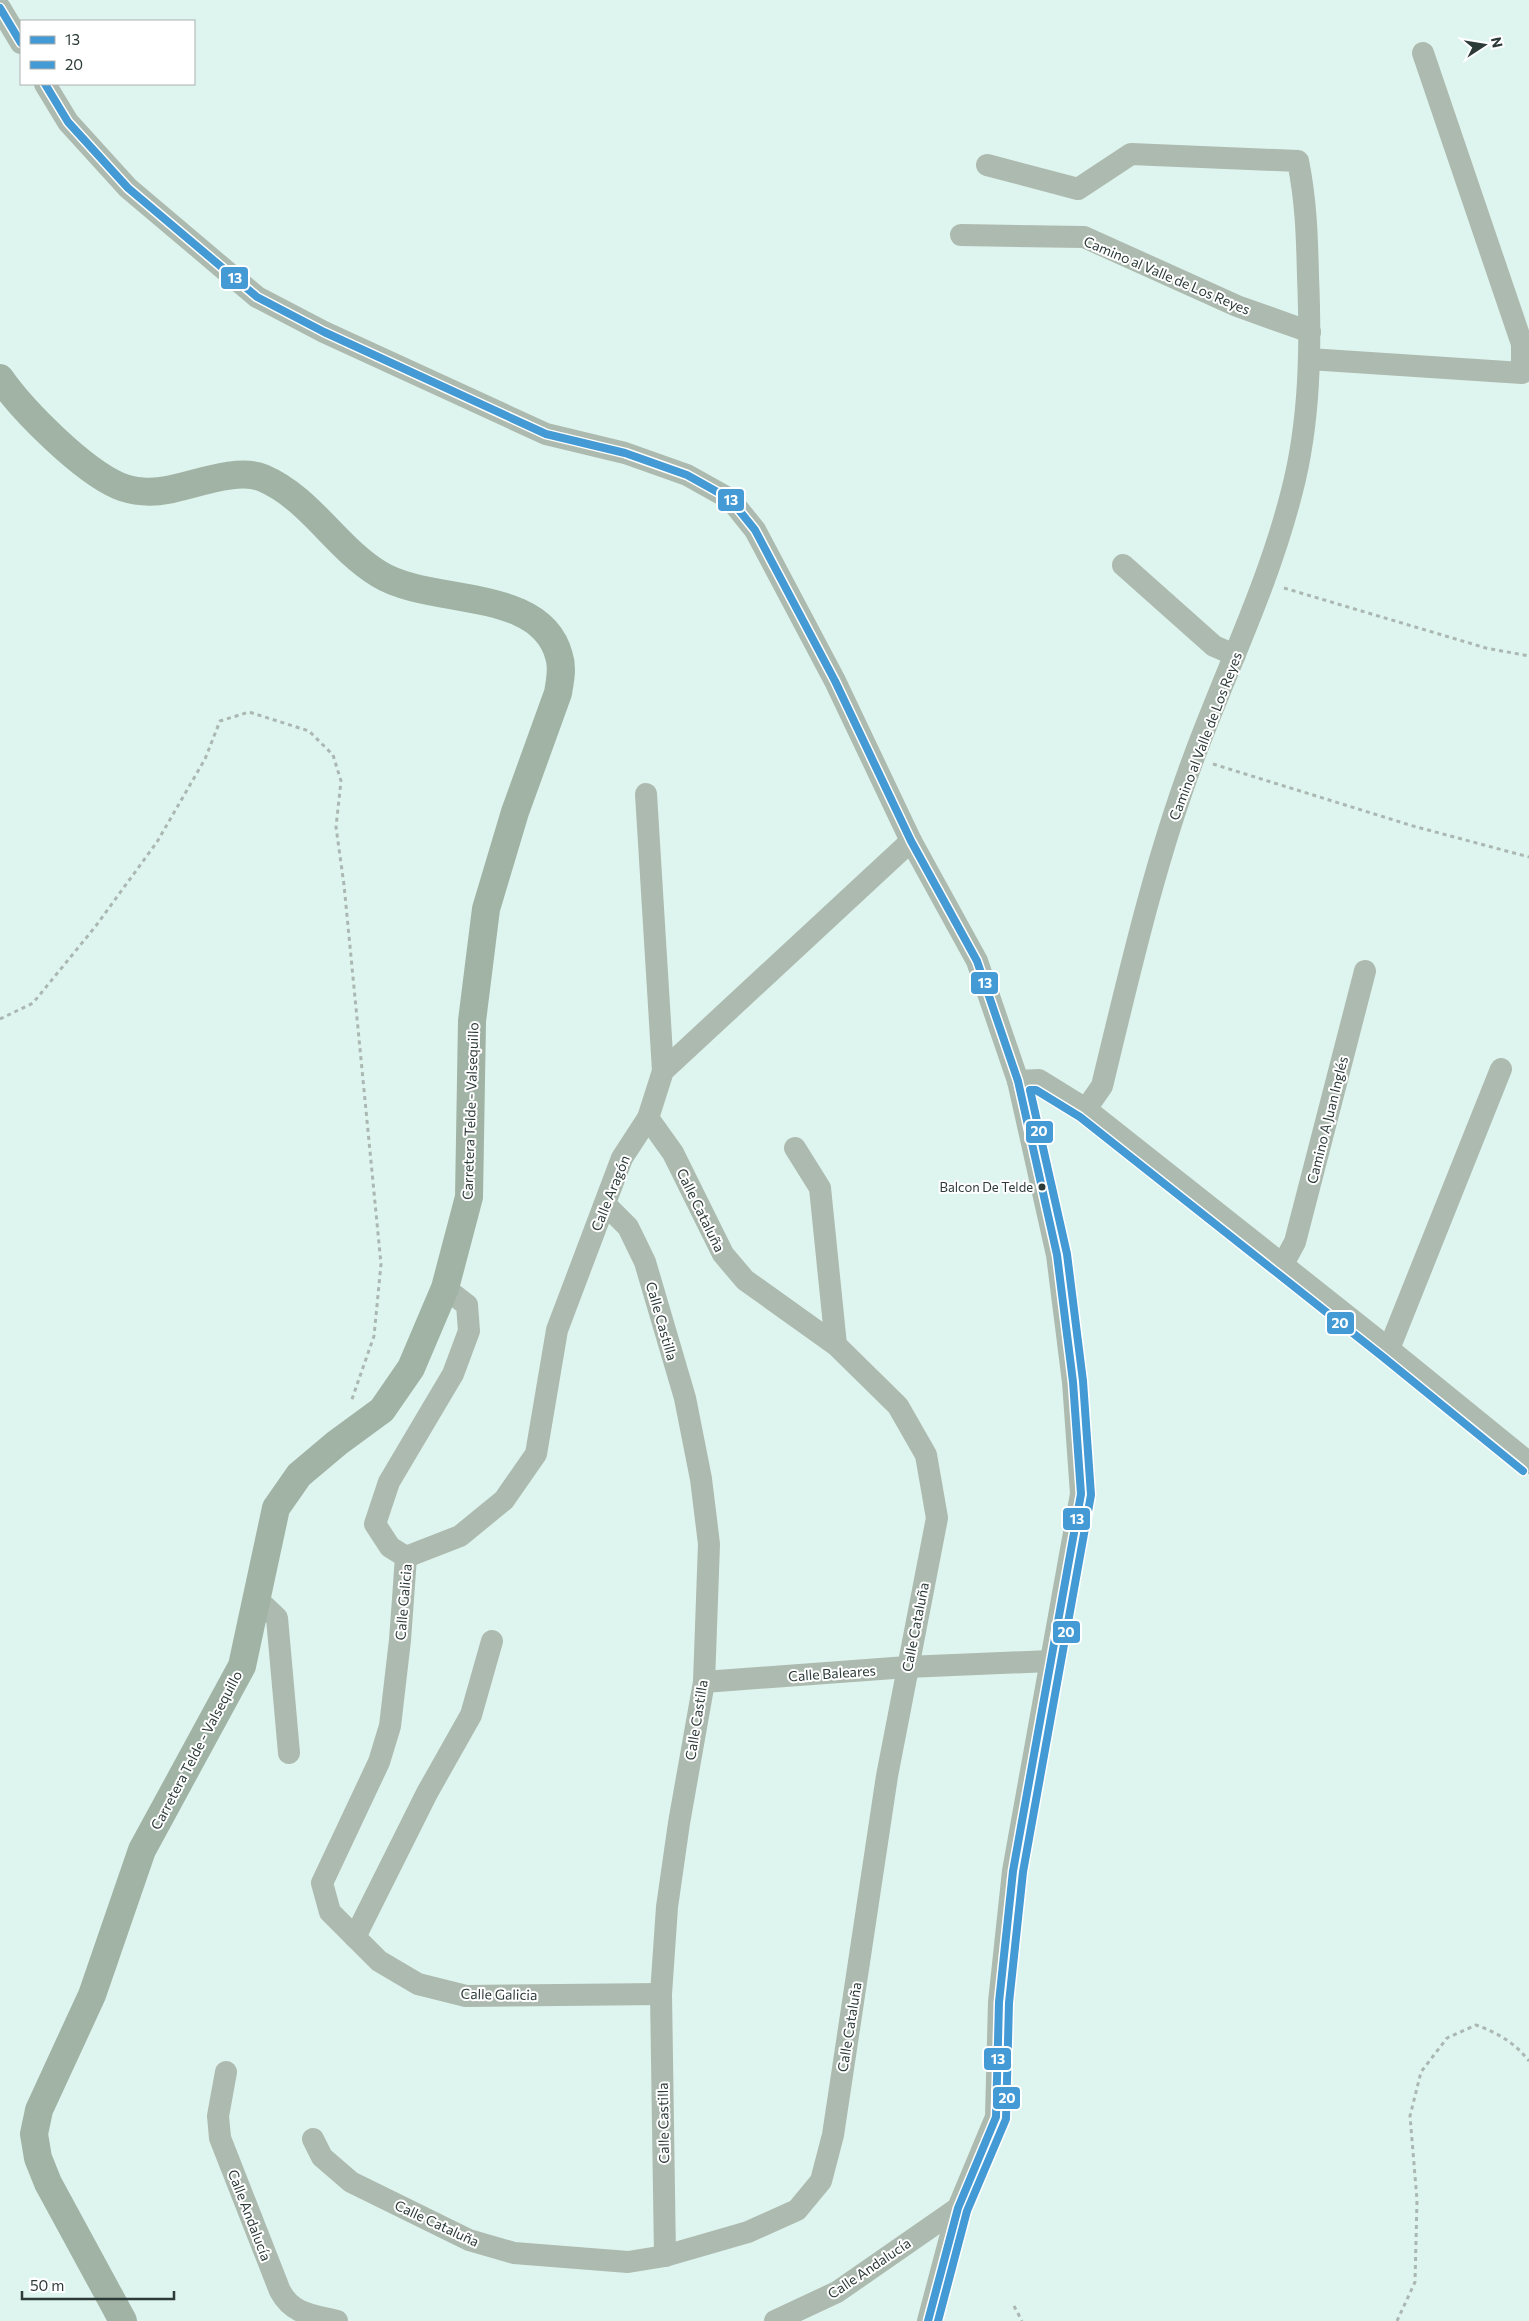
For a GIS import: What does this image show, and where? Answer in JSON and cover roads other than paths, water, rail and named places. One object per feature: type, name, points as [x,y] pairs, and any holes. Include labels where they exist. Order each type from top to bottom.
[{"type":"main road","name":"Carretera Telde - Valsequillo","points":[[2,382],[41,426],[98,476],[121,487],[141,491],[165,491],[240,474],[262,477],[292,496],[358,560],[380,575],[402,585],[518,610],[538,622],[551,637],[560,656],[561,674],[558,693],[515,812],[486,909],[472,1021],[469,1197],[445,1288],[412,1368],[382,1410],[337,1443],[300,1475],[276,1508],[242,1666],[142,1850],[92,1995],[39,2110],[34,2134],[38,2158],[48,2183],[123,2321]]},
{"type":"street","points":[[0,8],[20,41]]},
{"type":"street","points":[[1309,359],[1526,373],[1522,344],[1422,53]]},
{"type":"street","points":[[46,85],[68,122],[128,188],[257,297],[324,332],[546,434],[625,453],[687,475],[730,499],[755,530],[830,672],[911,841],[977,962],[1018,1081],[1057,1255],[1074,1382],[1081,1494],[1013,1871],[999,2002],[996,2117],[958,2208],[928,2321]]},
{"type":"street","name":"Camino al Valle de Los Reyes","points":[[987,165],[1078,189],[1130,154],[1298,161],[1306,203],[1310,332],[1309,359],[1303,430],[1293,490],[1264,582],[1194,758],[1155,873],[1102,1086],[1086,1109]]},
{"type":"street","name":"Camino al Valle de Los Reyes","points":[[961,235],[1084,237],[1236,306],[1310,332]]},
{"type":"street","points":[[1122,565],[1214,646],[1235,655]]},
{"type":"street","points":[[646,794],[663,1071]]},
{"type":"street","name":"Calle Aragón","points":[[406,1557],[460,1536],[504,1500],[536,1454],[557,1330],[622,1158],[648,1118],[663,1071],[911,841]]},
{"type":"street","name":"Camino A Juan Inglés","points":[[1282,1266],[1295,1242],[1365,971]]},
{"type":"street","points":[[1389,1349],[1501,1070]]},
{"type":"street","points":[[1018,1081],[1038,1080],[1086,1109],[1389,1349],[1529,1463]]},
{"type":"street","name":"Calle Cataluña","points":[[313,2139],[322,2157],[351,2182],[469,2240],[514,2253],[628,2262],[664,2256],[748,2232],[797,2210],[821,2181],[833,2135],[887,1776],[907,1667],[938,1518],[926,1455],[898,1406],[836,1345],[744,1280],[723,1254],[674,1153],[648,1118]]},
{"type":"street","points":[[795,1148],[820,1188],[836,1345]]},
{"type":"street","name":"Calle Castilla","points":[[605,1204],[628,1227],[645,1262],[685,1398],[701,1479],[708,1544],[704,1682],[668,1898],[661,1994],[664,2256]]},
{"type":"street","name":"Calle Galicia","points":[[445,1288],[467,1305],[469,1331],[452,1374],[389,1482],[375,1524],[390,1547],[406,1557],[400,1640],[390,1726],[379,1762],[322,1883],[330,1912],[379,1961],[418,1984],[466,1996],[661,1994]]},
{"type":"street","points":[[257,1599],[277,1618],[289,1752]]},
{"type":"street","points":[[355,1936],[427,1792],[471,1714],[492,1641]]},
{"type":"street","name":"Calle Baleares","points":[[704,1682],[907,1667],[1050,1661]]},
{"type":"street","name":"Calle Andalucía","points":[[226,2072],[218,2116],[220,2138],[280,2292],[287,2304],[298,2311],[337,2321]]},
{"type":"street","name":"Calle Andalucía","points":[[775,2321],[837,2292],[958,2208]]},
{"type":"place","name":"Balcon De Telde","points":[[1042,1187]]}]
